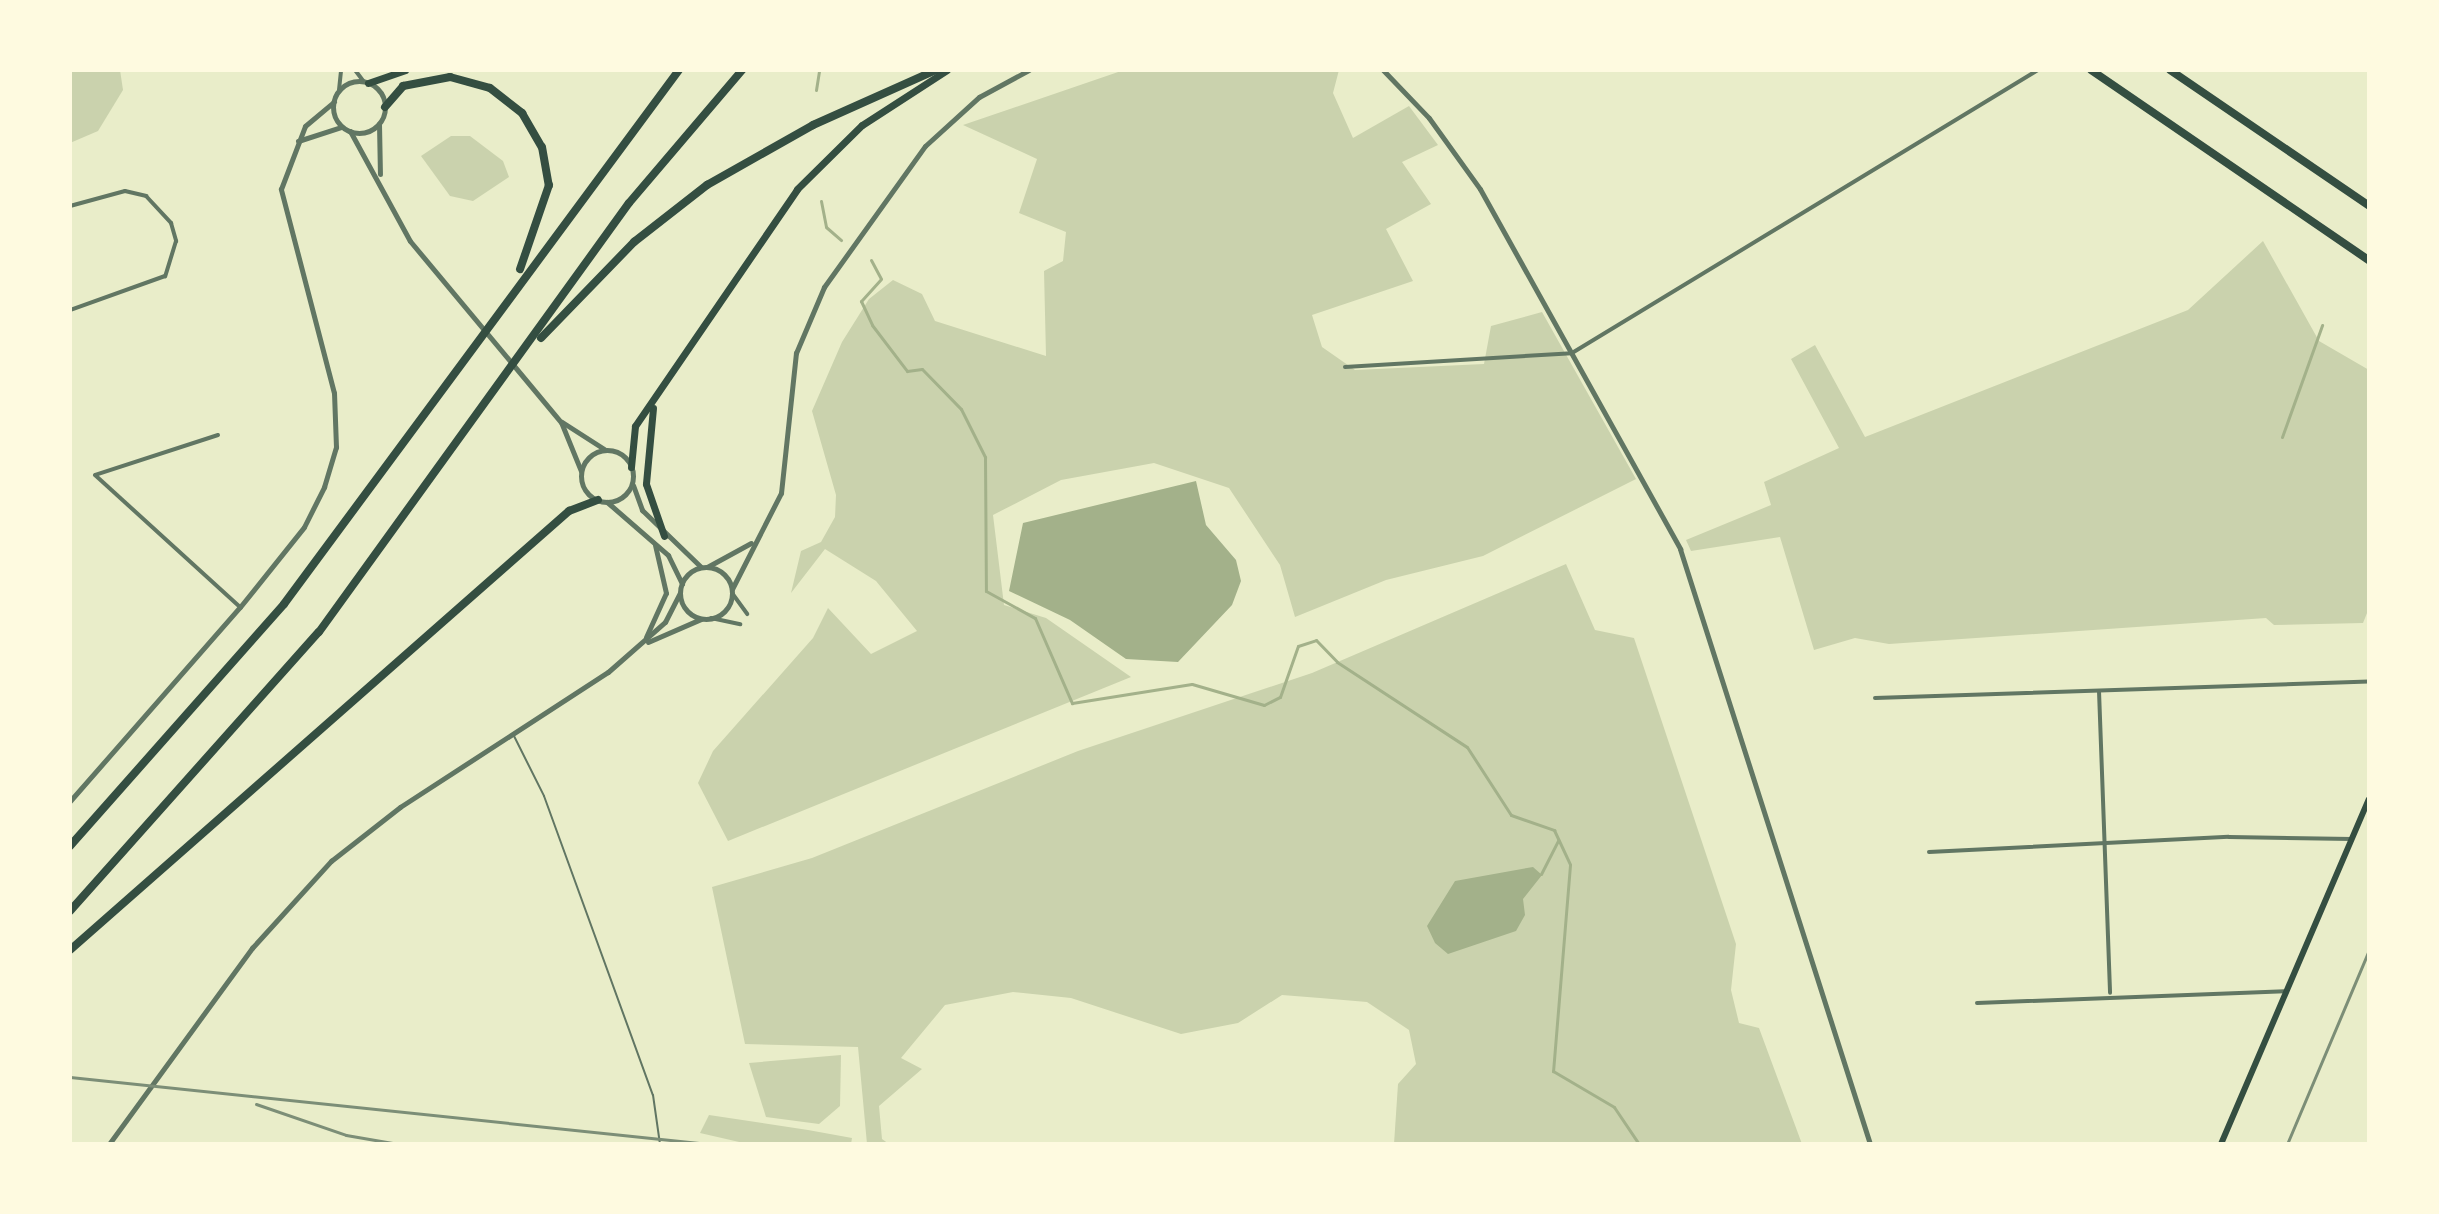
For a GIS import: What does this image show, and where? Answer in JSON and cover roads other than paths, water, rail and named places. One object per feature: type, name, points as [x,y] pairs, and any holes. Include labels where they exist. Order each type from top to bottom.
[{"type":"highway","points":[[366,82],[405,70]]},
{"type":"highway","points":[[70,846],[284,604],[511,288],[679,70]]},
{"type":"highway","points":[[70,911],[319,632],[519,362],[643,185],[742,70]]},
{"type":"highway","points":[[519,362],[612,263],[694,194],[813,125],[936,70]]},
{"type":"highway","points":[[631,467],[632,432],[812,171],[862,125],[947,70]]},
{"type":"highway","points":[[2170,70],[2369,206]]},
{"type":"highway","points":[[2092,71],[2369,260]]},
{"type":"highway","points":[[385,107],[403,86],[450,77],[490,88],[530,123],[545,159],[548,199],[511,288]]},
{"type":"highway","points":[[655,402],[644,444],[646,484],[664,536]]},
{"type":"highway","points":[[70,950],[572,509],[602,501]]},
{"type":"main road","points":[[2221,1144],[2369,799]]},
{"type":"street","points":[[70,801],[240,607],[312,514],[336,447],[332,380],[281,200],[284,169],[298,141],[334,102],[341,70]]},
{"type":"street","points":[[355,70],[385,107],[379,124],[380,175]]},
{"type":"street","points":[[711,618],[726,610],[753,541],[781,493],[796,353],[831,274],[925,146],[979,97],[1029,70]]},
{"type":"street","points":[[1383,70],[1467,168],[1687,565],[1870,1144]]},
{"type":"street","points":[[1345,367],[1572,353],[2038,70]]},
{"type":"street","points":[[339,90],[366,82]]},
{"type":"street","points":[[334,102],[342,127]]},
{"type":"street","points":[[350,131],[379,124]]},
{"type":"street","points":[[298,141],[342,127],[350,131],[380,175],[410,241],[561,422],[581,471],[584,488],[653,541],[682,584]]},
{"type":"street","points":[[70,206],[125,191],[146,196],[171,223],[176,241],[165,276],[70,310]]},
{"type":"street","points":[[561,422],[631,467],[639,506],[664,536],[704,567],[723,573],[747,614]]},
{"type":"street","points":[[218,435],[95,475],[240,607]]},
{"type":"street","points":[[581,471],[590,456],[607,450]]},
{"type":"street","points":[[602,501],[623,496],[632,480]]},
{"type":"street","points":[[642,645],[666,593],[653,541]]},
{"type":"street","points":[[642,645],[670,616],[682,584],[704,567],[753,541]]},
{"type":"street","points":[[680,593],[686,609],[702,618]]},
{"type":"street","points":[[109,1144],[310,882],[375,825],[513,735],[642,645],[702,618],[740,624]]},
{"type":"street","points":[[1875,698],[2369,682]]},
{"type":"street","points":[[2099,691],[2110,993]]},
{"type":"street","points":[[1929,852],[2104,841],[2352,839]]},
{"type":"street","points":[[1977,1003],[2110,993],[2285,991]]},
{"type":"lane","points":[[513,735],[544,796],[653,1095],[660,1144]]},
{"type":"waterway","points":[[816,90],[819,70]]},
{"type":"waterway","points":[[821,201],[826,227],[841,240]]},
{"type":"waterway","points":[[871,260],[881,279],[861,301],[872,325],[907,371],[922,369],[961,409],[985,457],[986,591],[1035,618],[1072,703],[1192,684],[1264,705],[1280,697],[1298,646],[1316,640],[1337,662],[1467,747],[1511,815],[1554,830],[1570,865],[1553,1071],[1614,1107],[1639,1144]]},
{"type":"waterway","points":[[2282,437],[2322,325]]},
{"type":"waterway","points":[[1541,874],[1558,840]]},
{"type":"railway","points":[[2287,1144],[2369,950]]},
{"type":"railway","points":[[70,1077],[708,1144]]},
{"type":"railway","points":[[256,1104],[346,1135],[398,1144]]}]
